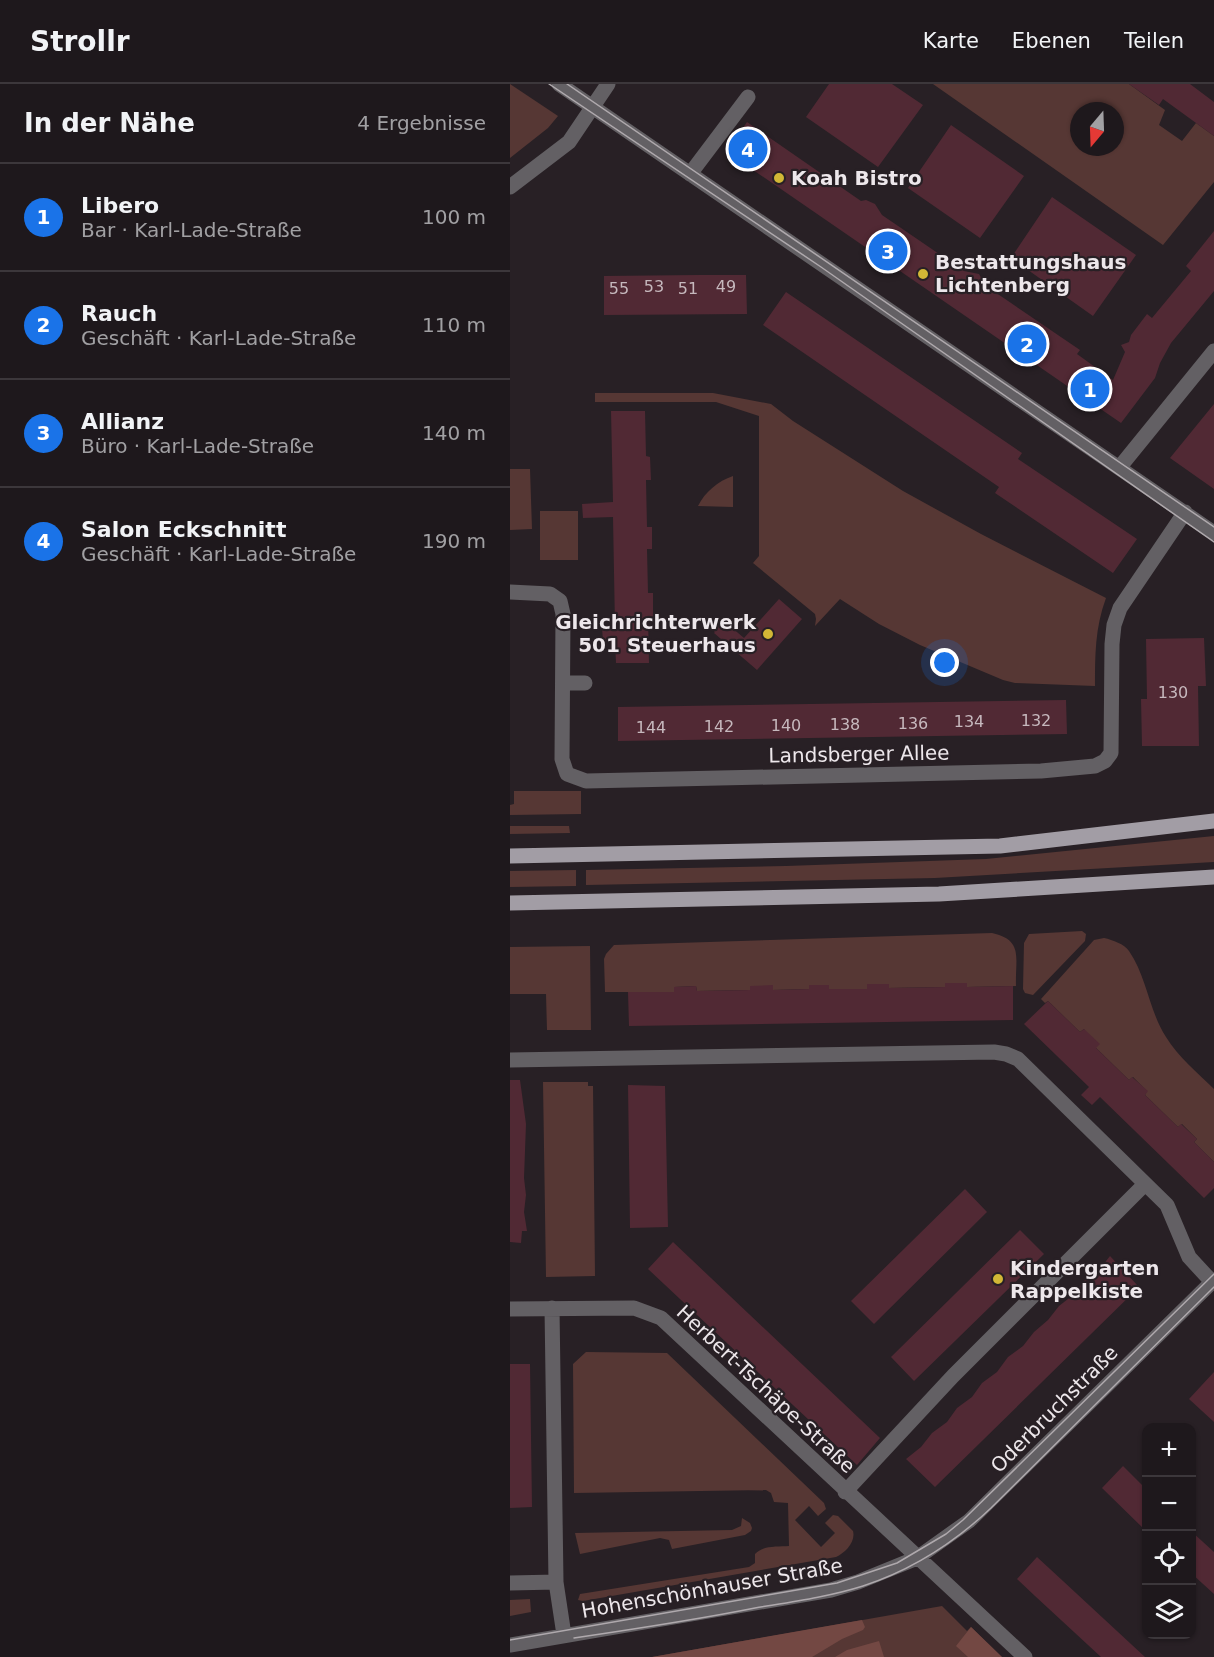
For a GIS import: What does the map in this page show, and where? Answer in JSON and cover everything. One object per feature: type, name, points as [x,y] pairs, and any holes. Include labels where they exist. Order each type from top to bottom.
[{"type":"main road","points":[[510,855],[1000,846],[1214,821]]},
{"type":"main road","points":[[510,903],[939,894],[1214,878]]},
{"type":"street","points":[[559,84],[1214,533]]},
{"type":"street","points":[[510,186],[569,142],[608,84]]},
{"type":"street","points":[[690,174],[748,97]]},
{"type":"street","points":[[1119,468],[1214,351]]},
{"type":"street","name":"Landsberger Allee","points":[[510,592],[550,594],[560,602],[563,614],[562,759],[567,774],[586,781],[1041,771],[1095,766],[1105,761],[1111,753],[1112,644],[1116,616],[1185,512]]},
{"type":"street","points":[[562,683],[585,683]]},
{"type":"street","points":[[510,1060],[994,1052],[1006,1054],[1018,1059],[1167,1205],[1188,1257],[1213,1281]]},
{"type":"street","name":"Herbert-Tschäpe-Straße","points":[[845,1492],[953,1376],[1145,1184]]},
{"type":"street","name":"Oderbruchstraße","points":[[917,1558],[969,1521],[1213,1281]]},
{"type":"street","points":[[552,1308],[556,1582],[564,1635]]},
{"type":"street","name":"Herbert-Tschäpe-Straße","points":[[510,1309],[634,1308],[661,1318],[845,1492],[1025,1657]]},
{"type":"street","name":"Hohenschönhauser Straße","points":[[510,1645],[831,1590],[858,1582],[917,1558]]},
{"type":"street","name":"Hohenschönhauser Straße","points":[[510,1583],[556,1582]]},
{"type":"shaded area","points":[[510,84],[558,116],[548,128],[510,158]]},
{"type":"shaded area","points":[[933,84],[1129,84],[1165,110],[1159,125],[1182,141],[1196,123],[1214,136],[1214,182],[1163,245]]},
{"type":"shaded area","points":[[595,393],[713,393],[771,404],[793,421],[903,491],[1106,598],[1098,631],[1095,686],[1015,683],[1003,680],[920,645],[879,624],[840,599],[815,626],[815,614],[753,563],[759,556],[759,416],[716,402],[595,402]]},
{"type":"shaded area","points":[[510,469],[530,469],[532,529],[510,530]]},
{"type":"shaded area","points":[[733,476],[733,507],[698,506],[712,488]]},
{"type":"shaded area","points":[[540,511],[578,511],[578,560],[540,560]]},
{"type":"shaded area","points":[[514,791],[581,791],[581,814],[510,815],[510,805],[514,804]]},
{"type":"shaded area","points":[[510,826],[569,826],[570,833],[510,834]]},
{"type":"shaded area","points":[[1214,836],[1214,862],[935,878],[586,885],[586,870],[986,859]]},
{"type":"shaded area","points":[[576,870],[576,886],[510,887],[510,871]]},
{"type":"shaded area","points":[[1082,931],[1086,934],[1085,941],[1033,995],[1025,993],[1023,989],[1024,943],[1029,934]]},
{"type":"shaded area","points":[[992,933],[1009,940],[1013,945],[1016,952],[1016,986],[967,987],[967,983],[946,983],[945,987],[889,988],[888,984],[867,984],[867,989],[829,989],[829,985],[809,985],[809,989],[773,990],[773,986],[750,990],[697,991],[696,986],[675,987],[674,992],[605,992],[604,959],[614,945]]},
{"type":"shaded area","points":[[1104,938],[1124,946],[1129,951],[1140,972],[1160,1027],[1166,1037],[1182,1058],[1214,1089],[1214,1162],[1194,1142],[1197,1139],[1182,1124],[1178,1127],[1145,1095],[1147,1091],[1133,1077],[1129,1080],[1096,1048],[1084,1029],[1080,1032],[1048,1001],[1045,1003],[1041,999],[1094,940]]},
{"type":"shaded area","points":[[590,946],[591,1030],[547,1030],[546,994],[510,994],[510,947]]},
{"type":"shaded area","points":[[543,1082],[588,1082],[588,1086],[593,1086],[595,1276],[546,1277]]},
{"type":"shaded area","points":[[586,1352],[667,1353],[824,1503],[826,1509],[818,1516],[809,1506],[795,1520],[821,1547],[835,1533],[825,1523],[833,1515],[838,1516],[853,1531],[853,1539],[849,1547],[836,1557],[583,1601],[578,1600],[580,1594],[749,1567],[755,1563],[755,1554],[758,1551],[771,1547],[789,1546],[788,1503],[774,1502],[771,1493],[766,1490],[574,1493],[573,1364]]},
{"type":"shaded area","points":[[742,1518],[750,1523],[752,1528],[745,1535],[672,1549],[669,1540],[660,1538],[580,1554],[575,1533],[732,1530],[741,1526]]},
{"type":"shaded area","points":[[530,1599],[531,1612],[510,1616],[510,1600]]},
{"type":"shaded area","points":[[942,1606],[967,1631],[971,1627],[1002,1657],[652,1657]]},
{"type":"shaded area","points":[[862,1620],[865,1627],[863,1630],[842,1639],[812,1657],[652,1657]]},
{"type":"shaded area","points":[[971,1627],[1002,1657],[968,1657],[956,1646]]},
{"type":"shaded area","points":[[879,1641],[884,1657],[835,1657],[847,1650]]},
{"type":"building","points":[[829,84],[892,84],[923,105],[878,167],[806,117]]},
{"type":"building","points":[[1129,84],[1190,84],[1214,102],[1214,136],[1163,99],[1159,105]]},
{"type":"building","points":[[747,122],[861,201],[866,200],[875,204],[882,215],[964,271],[979,274],[986,286],[1080,350],[1077,354],[1113,380],[1125,352],[1121,345],[1129,342],[1131,335],[1147,314],[1152,318],[1191,271],[1186,266],[1214,231],[1214,291],[1171,343],[1155,378],[1121,423],[727,152]]},
{"type":"building","points":[[951,125],[1024,176],[980,238],[908,188]]},
{"type":"building","points":[[1052,197],[1136,255],[1093,316],[1011,258]]},
{"type":"building","points":[[746,275],[747,314],[604,315],[604,276]]},
{"type":"building","points":[[786,292],[1022,453],[1018,459],[1137,539],[1113,573],[995,493],[999,487],[763,325]]},
{"type":"building","points":[[1214,404],[1214,489],[1170,458]]},
{"type":"building","points":[[611,411],[645,411],[646,456],[650,457],[651,480],[646,480],[647,527],[652,527],[652,549],[647,549],[648,593],[653,593],[653,617],[648,617],[649,663],[616,663],[615,642],[603,642],[602,627],[615,627],[613,517],[583,518],[582,504],[613,502]]},
{"type":"building","name":"Gleichrichterwerk 501 Steuerhaus","points":[[779,599],[802,619],[757,670],[709,627],[718,616],[744,638]]},
{"type":"building","points":[[1204,638],[1206,686],[1198,686],[1199,746],[1142,746],[1141,699],[1147,699],[1146,639]]},
{"type":"building","points":[[1066,700],[1067,734],[618,741],[618,707]]},
{"type":"building","points":[[945,983],[967,983],[967,987],[1013,986],[1013,1020],[629,1026],[628,992],[674,992],[674,987],[696,986],[697,991],[750,990],[750,986],[773,985],[773,990],[809,989],[809,985],[829,985],[829,989],[867,989],[867,984],[889,984],[889,988],[945,987]]},
{"type":"building","points":[[1048,1001],[1080,1032],[1084,1029],[1100,1044],[1096,1048],[1129,1080],[1132,1077],[1148,1091],[1145,1095],[1178,1127],[1181,1124],[1197,1139],[1194,1142],[1214,1162],[1214,1188],[1204,1198],[1100,1097],[1092,1105],[1081,1095],[1089,1087],[1024,1024]]},
{"type":"building","points":[[510,1080],[520,1080],[526,1124],[524,1212],[527,1231],[522,1231],[521,1243],[510,1242]]},
{"type":"building","points":[[628,1085],[665,1086],[668,1227],[630,1228]]},
{"type":"building","points":[[965,1189],[987,1212],[874,1324],[851,1301]]},
{"type":"building","points":[[1020,1230],[1044,1254],[914,1381],[891,1357]]},
{"type":"building","points":[[673,1242],[880,1438],[857,1465],[648,1269]]},
{"type":"building","points":[[1110,1256],[1139,1287],[935,1487],[906,1459],[921,1447],[932,1433],[947,1422],[957,1408],[972,1397],[982,1383],[997,1372],[1008,1357],[1023,1346],[1059,1306],[1073,1295],[1084,1281],[1099,1270]]},
{"type":"building","points":[[510,1364],[530,1364],[532,1507],[510,1508]]},
{"type":"building","points":[[1214,1372],[1214,1422],[1189,1399]]},
{"type":"building","points":[[1123,1466],[1142,1485],[1142,1527],[1102,1488]]},
{"type":"building","points":[[1196,1536],[1214,1552],[1214,1594],[1196,1578]]},
{"type":"building","points":[[1037,1557],[1145,1657],[1101,1657],[1035,1596],[1017,1579]]},
{"type":"tram line","points":[[549,84],[821,267],[1214,542]]},
{"type":"tram line","points":[[567,84],[1214,527]]},
{"type":"tram line","points":[[510,1640],[837,1583],[897,1563],[946,1534],[963,1520],[1214,1274]]},
{"type":"tram line","points":[[574,1638],[823,1596],[863,1586],[915,1564],[947,1544],[977,1521],[1214,1287]]},
{"type":"place","name":"Salon Eckschnitt","points":[[748,149]]},
{"type":"place","name":"Koah Bistro","points":[[779,178]]},
{"type":"place","name":"Allianz","points":[[888,251]]},
{"type":"place","name":"Bestattungshaus Lichtenberg","points":[[923,274]]},
{"type":"place","name":"Rauch","points":[[1027,344]]},
{"type":"place","name":"Libero","points":[[1090,389]]},
{"type":"place","name":"Gleichrichterwerk 501 Steuerhaus","points":[[768,634]]},
{"type":"place","name":"Kindergarten Rappelkiste","points":[[998,1279]]}]
